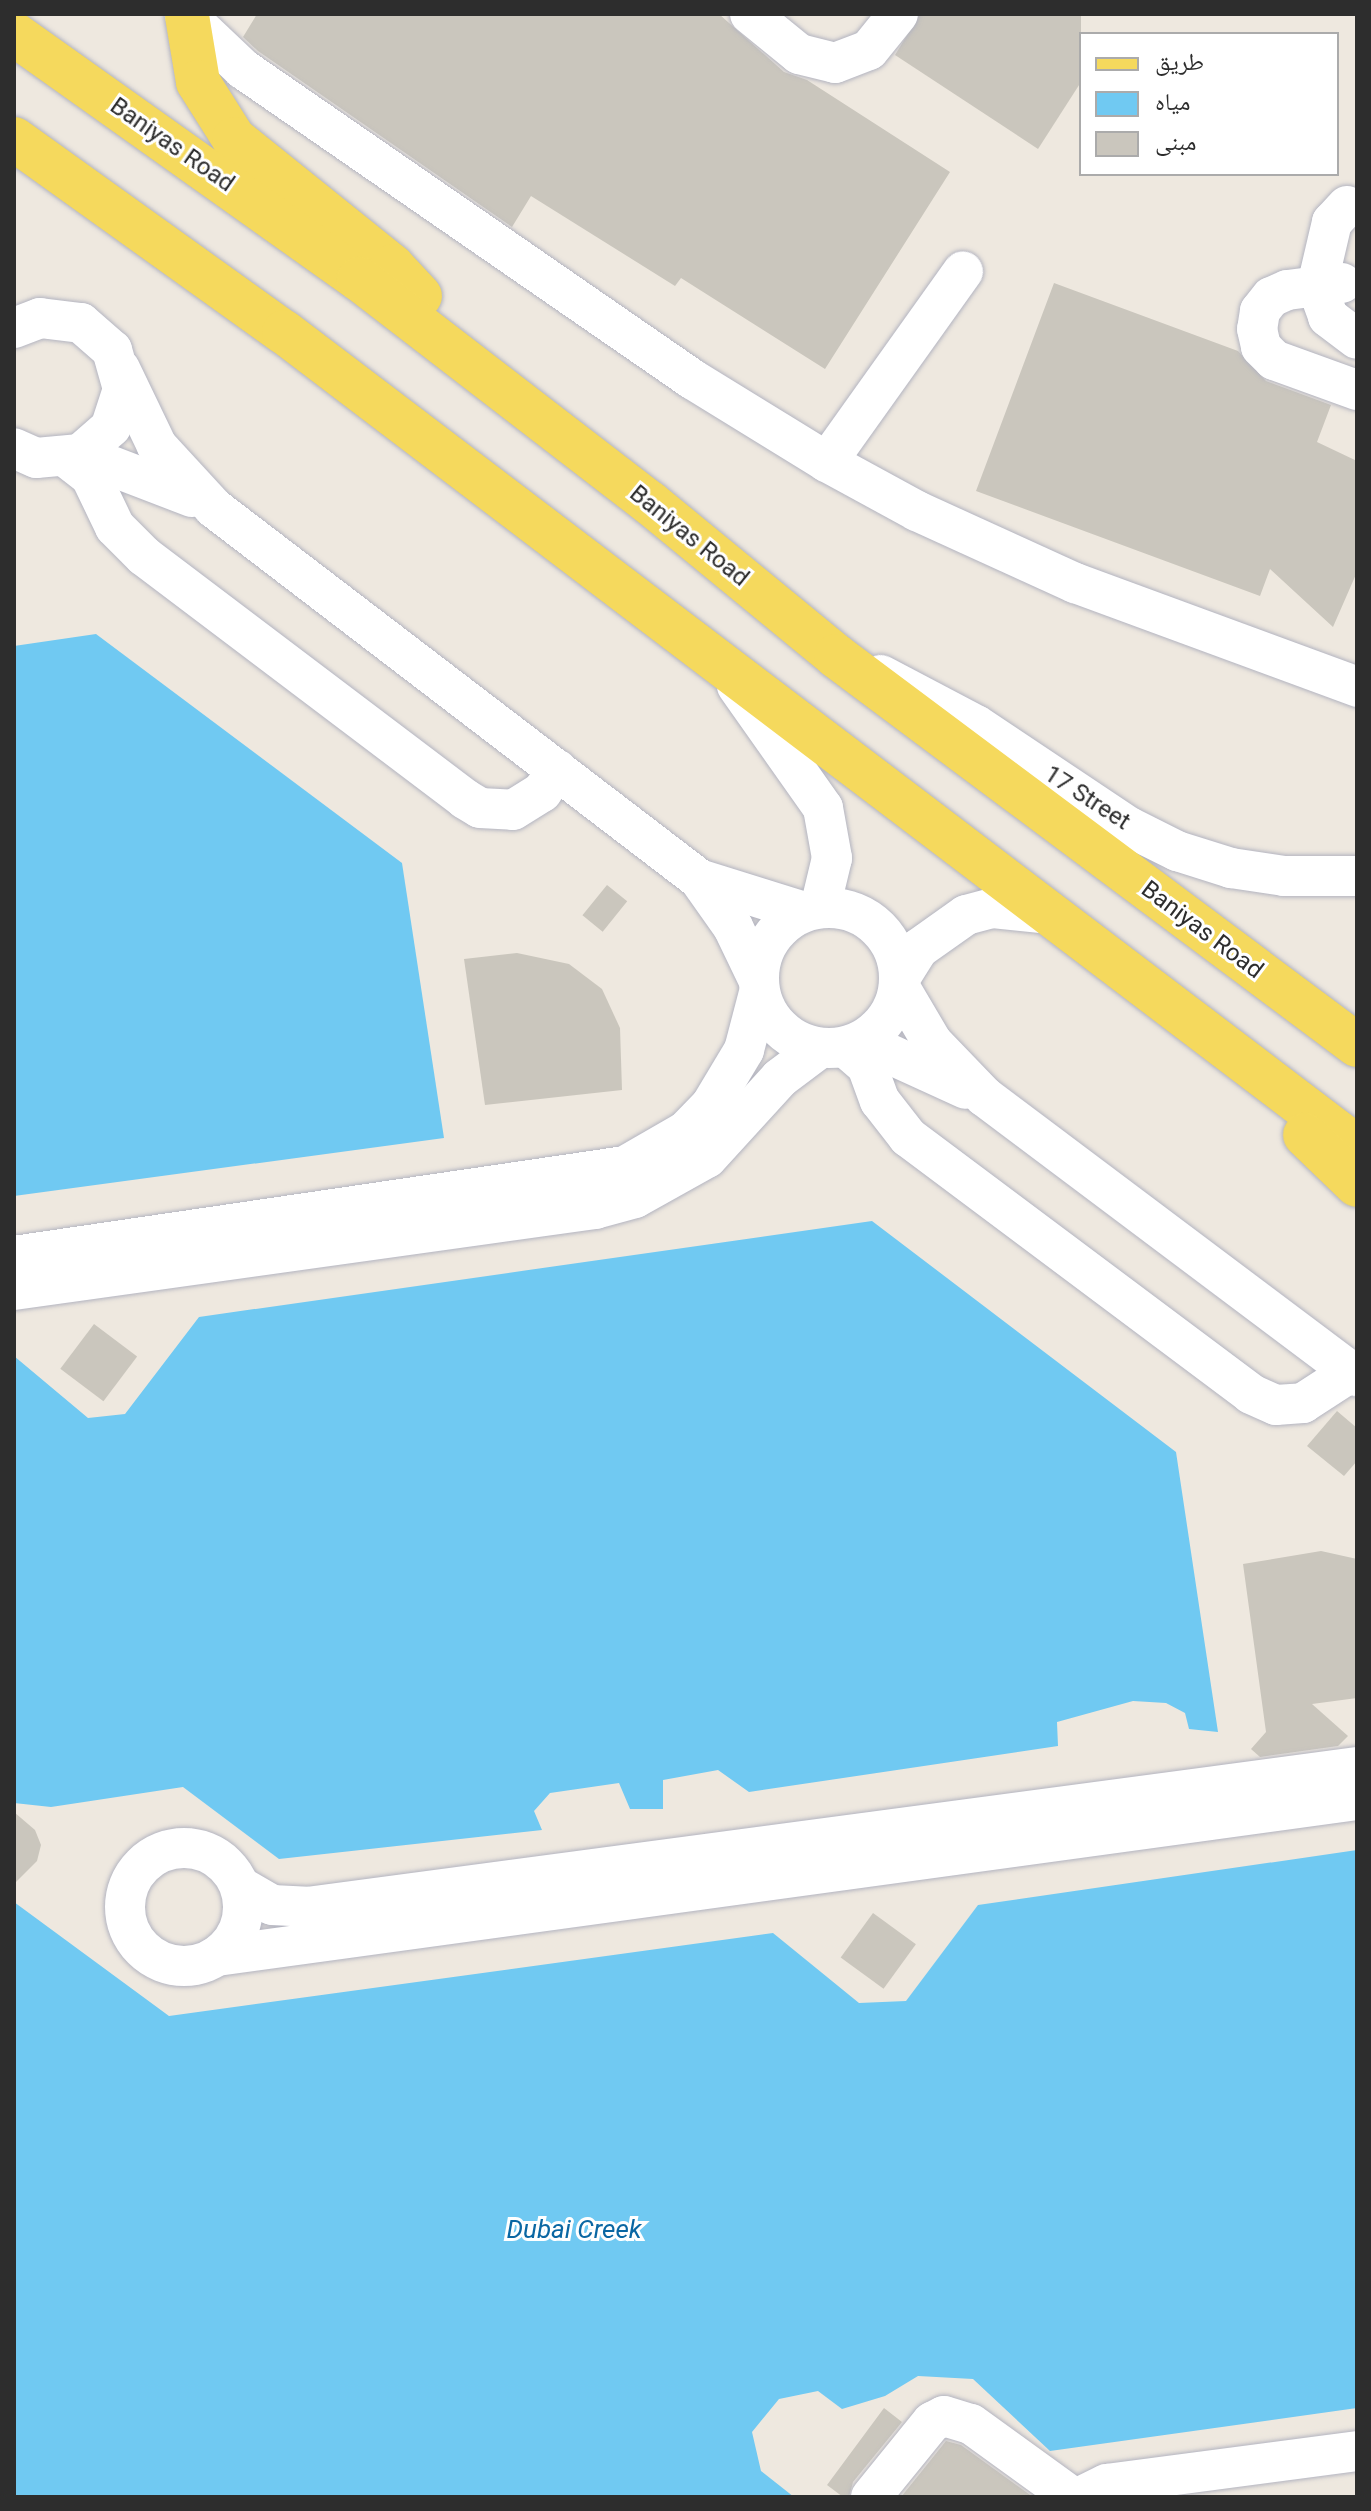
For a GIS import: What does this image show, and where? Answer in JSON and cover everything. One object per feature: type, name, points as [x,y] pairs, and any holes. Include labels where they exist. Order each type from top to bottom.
[{"type":"main road","points":[[186,15],[198,82],[234,139],[392,266],[418,293],[459,355]]},
{"type":"main road","name":"Baniyas Road","points":[[14,34],[459,355],[836,656],[1357,1045]]},
{"type":"main road","points":[[14,139],[284,332],[725,670],[1357,1147]]},
{"type":"main road","points":[[1219,1042],[1357,1185]]},
{"type":"street","points":[[756,18],[830,40],[853,34],[878,14]]},
{"type":"street","points":[[756,18],[770,35],[799,54],[835,63],[869,50],[898,14]]},
{"type":"street","points":[[186,15],[243,69],[692,379],[827,462],[917,511],[1075,583],[1357,687]]},
{"type":"street","points":[[1352,193],[1339,293],[1328,317],[1357,339]]},
{"type":"street","points":[[827,462],[963,271]]},
{"type":"street","points":[[1339,293],[1271,297],[1260,311],[1261,347],[1274,360],[1357,390]]},
{"type":"street","points":[[23,319],[81,323],[112,350],[157,446],[214,508],[699,879],[733,927],[781,1030],[842,1045],[985,1097]]},
{"type":"street","points":[[14,479],[67,457],[104,435],[120,409],[120,369]]},
{"type":"street","points":[[14,448],[149,477],[214,508]]},
{"type":"street","points":[[67,457],[91,477],[115,527],[144,556],[465,799],[480,808],[513,810],[542,792],[557,770]]},
{"type":"street","name":"17 Street","points":[[836,656],[965,718],[1129,827],[1177,851],[1231,868],[1284,876],[1357,876]]},
{"type":"street","points":[[14,1290],[81,1264],[625,1166],[686,1131],[711,1105],[744,1050],[770,938],[812,910],[832,858],[823,808],[725,670]]},
{"type":"street","points":[[699,879],[812,910],[865,917],[882,932],[900,981],[932,1042],[985,1097],[1354,1374],[1303,1403],[1276,1405],[1251,1394],[908,1137],[880,1101],[867,1066],[842,1045]]},
{"type":"street","points":[[14,1256],[81,1264],[595,1209],[635,1198],[707,1158],[780,1078],[880,1028],[918,949],[966,915],[993,908],[1049,914]]},
{"type":"street","points":[[217,1956],[241,1926],[241,1887],[232,1870],[199,1849],[161,1852],[132,1878],[125,1917],[144,1950],[179,1966],[217,1956],[1357,1767]]},
{"type":"street","points":[[241,1887],[272,1905],[307,1907],[1357,1800]]},
{"type":"street","points":[[871,2497],[932,2422],[944,2416],[971,2424],[1072,2497]]},
{"type":"street","points":[[1080,2497],[1107,2484],[1244,2482],[1357,2451]]},
{"type":"water","points":[[96,634],[402,863],[444,1138],[14,1196],[14,646]]},
{"type":"water","points":[[872,1221],[1176,1452],[1218,1732],[1189,1729],[1185,1713],[1166,1703],[1133,1701],[1057,1722],[1058,1746],[749,1792],[718,1770],[663,1780],[663,1809],[630,1809],[619,1783],[550,1793],[534,1811],[542,1830],[279,1859],[183,1787],[51,1807],[14,1803],[14,1356],[88,1418],[125,1414],[199,1317]]},
{"type":"water","name":"Dubai Creek","points":[[1357,1850],[1357,2408],[1050,2451],[973,2379],[918,2376],[885,2396],[842,2409],[818,2391],[779,2399],[752,2432],[761,2471],[794,2497],[14,2497],[14,1902],[169,2016],[773,1933],[859,2003],[906,2001],[978,1905]]},
{"type":"building","points":[[257,14],[719,14],[784,72],[807,80],[950,172],[825,369],[681,278],[675,286],[531,196],[512,227],[258,51],[243,37]]},
{"type":"building","points":[[920,14],[1081,14],[1079,85],[1038,149],[895,55]]},
{"type":"building","points":[[1054,283],[1238,351],[1266,381],[1331,405],[1317,442],[1357,461],[1357,572],[1333,627],[1270,569],[1260,596],[976,491]]},
{"type":"building","points":[[607,885],[627,901],[603,932],[582,915]]},
{"type":"building","points":[[517,953],[569,964],[602,989],[620,1028],[622,1090],[485,1105],[464,959]]},
{"type":"building","points":[[94,1324],[137,1356],[103,1401],[60,1369]]},
{"type":"building","points":[[1337,1411],[1357,1428],[1357,1461],[1344,1476],[1307,1446]]},
{"type":"building","points":[[1321,1551],[1357,1559],[1357,1698],[1312,1704],[1348,1736],[1338,1746],[1260,1757],[1251,1749],[1266,1732],[1243,1564]]},
{"type":"building","points":[[14,1812],[35,1830],[41,1845],[37,1861],[14,1884]]},
{"type":"building","points":[[873,1913],[916,1944],[884,1989],[841,1957]]},
{"type":"building","points":[[884,2408],[902,2422],[853,2482],[849,2497],[843,2497],[827,2485]]},
{"type":"building","points":[[946,2441],[961,2445],[1033,2497],[901,2497]]}]
